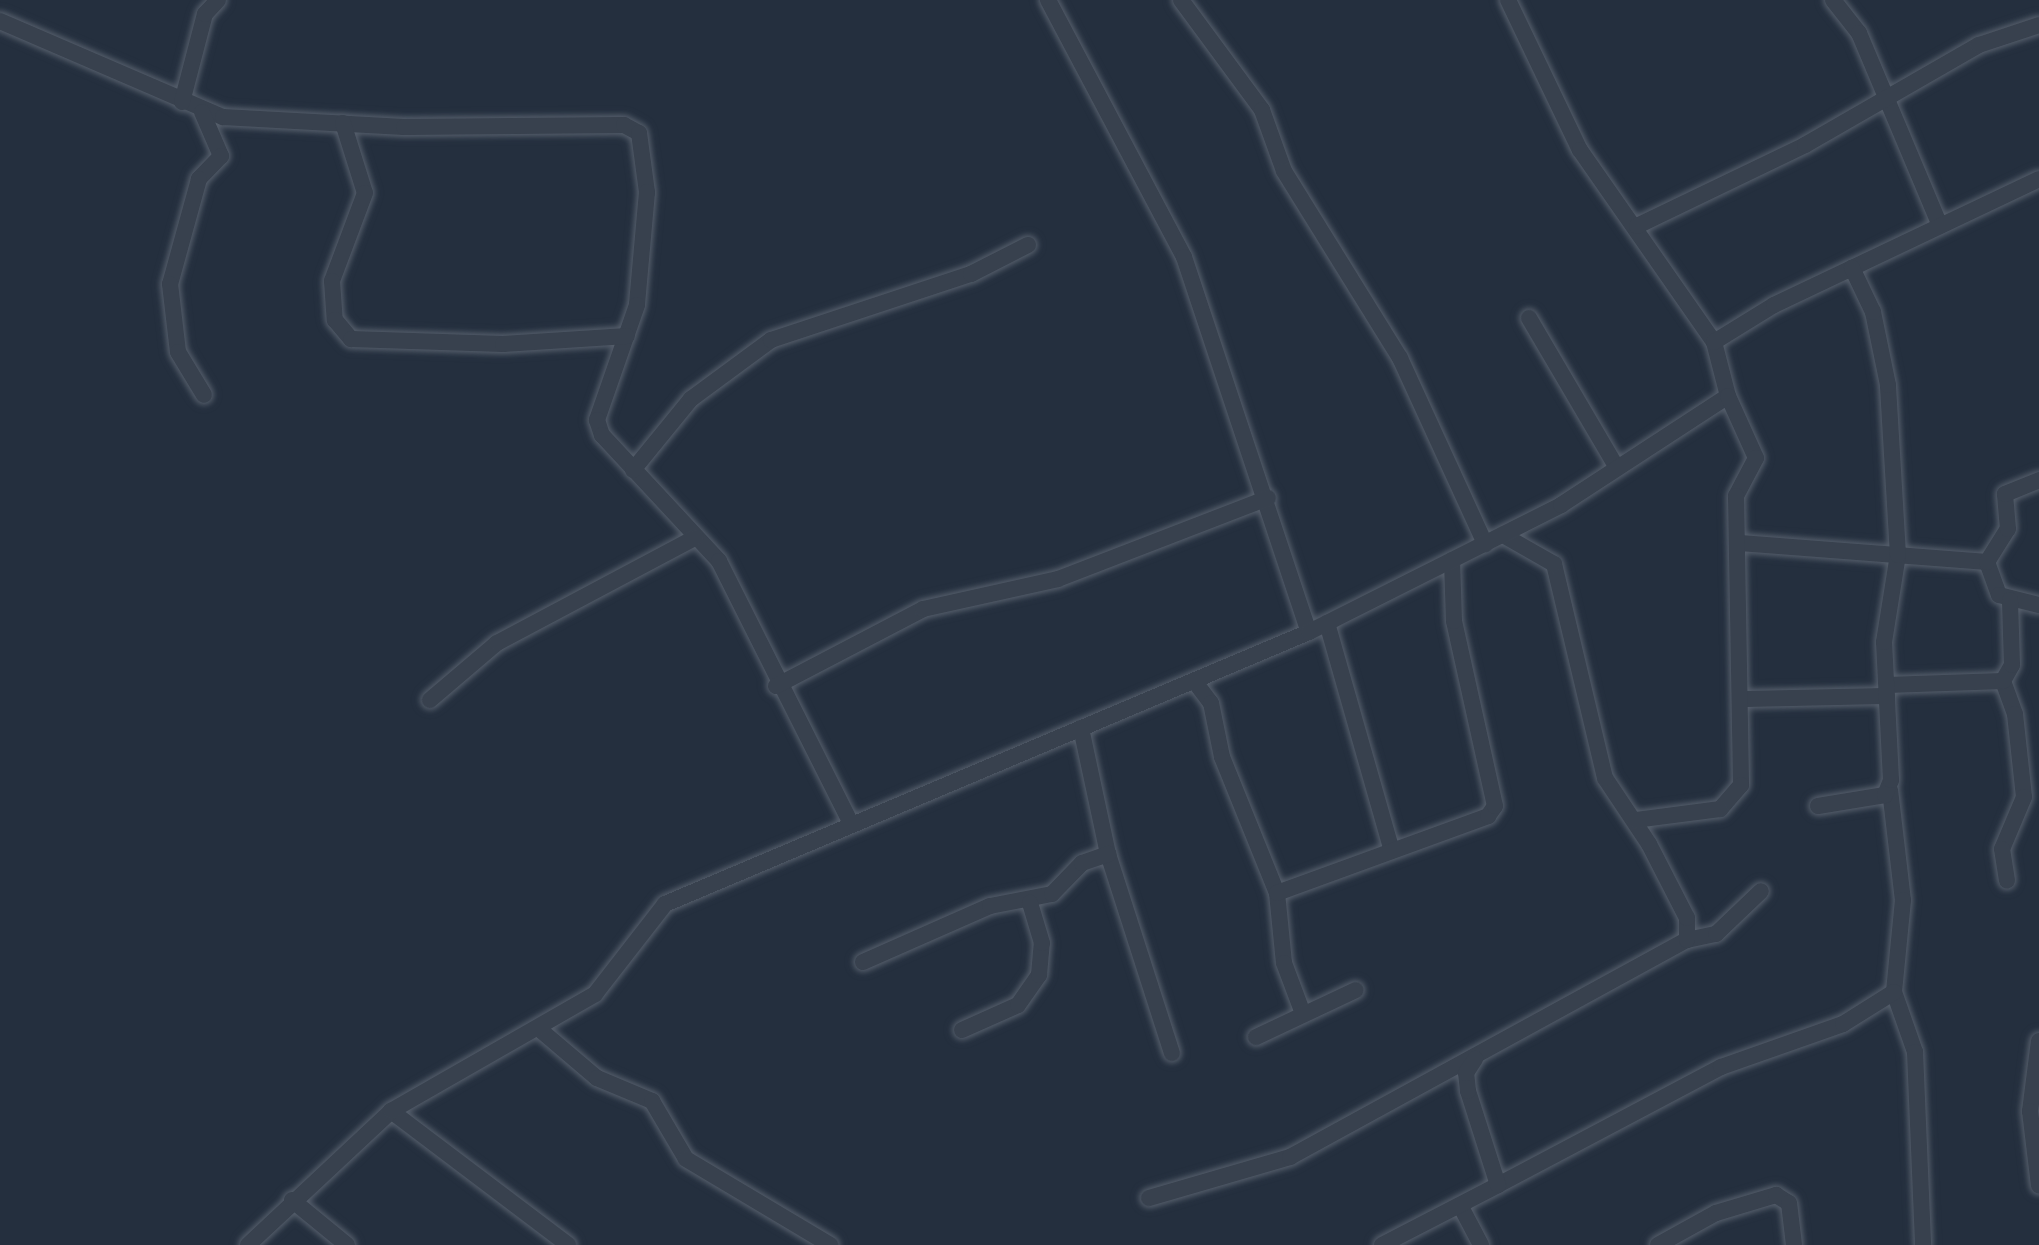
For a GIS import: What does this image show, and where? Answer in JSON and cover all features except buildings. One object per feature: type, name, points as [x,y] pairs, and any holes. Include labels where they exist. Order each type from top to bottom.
[{"type":"street","points":[[182,101],[205,14],[218,0]]},
{"type":"street","points":[[1048,0],[1184,257],[1309,632]]},
{"type":"street","points":[[1181,0],[1262,110],[1284,171],[1400,358],[1485,544]]},
{"type":"street","points":[[1508,0],[1580,150],[1714,343],[1729,396],[1756,458],[1736,496],[1741,785],[1720,809],[1635,820]]},
{"type":"street","points":[[1833,0],[1859,33],[1940,226]]},
{"type":"street","points":[[0,22],[202,112],[343,123],[631,127],[644,142],[647,192],[638,305],[597,420],[632,470],[696,537],[734,586],[776,686],[851,823]]},
{"type":"street","points":[[1637,226],[1884,101],[1978,45],[2039,26]]},
{"type":"street","points":[[202,112],[221,156],[199,179],[170,284],[178,352],[204,394]]},
{"type":"street","points":[[343,123],[365,193],[332,280],[335,320],[351,339],[627,336]]},
{"type":"street","points":[[1714,343],[1852,268],[2039,179]]},
{"type":"street","points":[[632,470],[691,399],[771,340],[971,274],[1028,245]]},
{"type":"street","points":[[1852,268],[1882,348],[1898,555],[1887,600],[1890,790],[1903,900],[1894,992],[1916,1052],[1923,1245]]},
{"type":"street","points":[[1528,318],[1614,464]]},
{"type":"street","points":[[248,1245],[391,1111],[538,1028],[611,980],[665,904],[1309,632],[1561,505],[1614,464],[1729,396]]},
{"type":"street","points":[[2039,479],[2005,494],[2008,529],[1987,562],[1993,588],[2010,601],[2039,605]]},
{"type":"street","points":[[776,686],[923,609],[1058,579],[1268,499]]},
{"type":"street","points":[[1503,535],[1554,564],[1605,778],[1635,820],[1687,918],[1687,940]]},
{"type":"street","points":[[430,700],[497,643],[696,537]]},
{"type":"street","points":[[1740,543],[1987,562]]},
{"type":"street","points":[[1276,893],[1488,816],[1495,806],[1454,621],[1452,560]]},
{"type":"street","points":[[2007,881],[2002,849],[2024,797],[2003,681],[2012,664],[2010,601]]},
{"type":"street","points":[[1327,623],[1390,848]]},
{"type":"street","points":[[1743,699],[2003,681]]},
{"type":"street","points":[[1195,682],[1211,703],[1222,757],[1276,893],[1284,963],[1302,1011]]},
{"type":"street","points":[[1081,728],[1108,854],[1172,1053]]},
{"type":"street","points":[[1818,806],[1890,790]]},
{"type":"street","points":[[863,962],[989,906],[1030,903],[1052,894],[1082,863],[1108,854]]},
{"type":"street","points":[[1150,1198],[1290,1157],[1687,940],[1716,934],[1761,891]]},
{"type":"street","points":[[962,1030],[1018,1005],[1039,975],[1042,944],[1030,903]]},
{"type":"street","points":[[1256,1037],[1302,1011],[1356,990]]},
{"type":"street","points":[[1382,1245],[1721,1067],[1843,1024],[1894,992]]},
{"type":"street","points":[[538,1028],[598,1078],[652,1101],[686,1159],[830,1245]]},
{"type":"street","points":[[2039,1040],[2034,1109],[2039,1185]]},
{"type":"street","points":[[1479,1053],[1466,1073],[1468,1091],[1498,1185]]},
{"type":"street","points":[[391,1111],[568,1245]]},
{"type":"street","points":[[1658,1245],[1716,1214],[1776,1195],[1789,1203],[1794,1245]]},
{"type":"street","points":[[292,1200],[347,1245]]},
{"type":"street","points":[[1461,1207],[1481,1245]]}]
